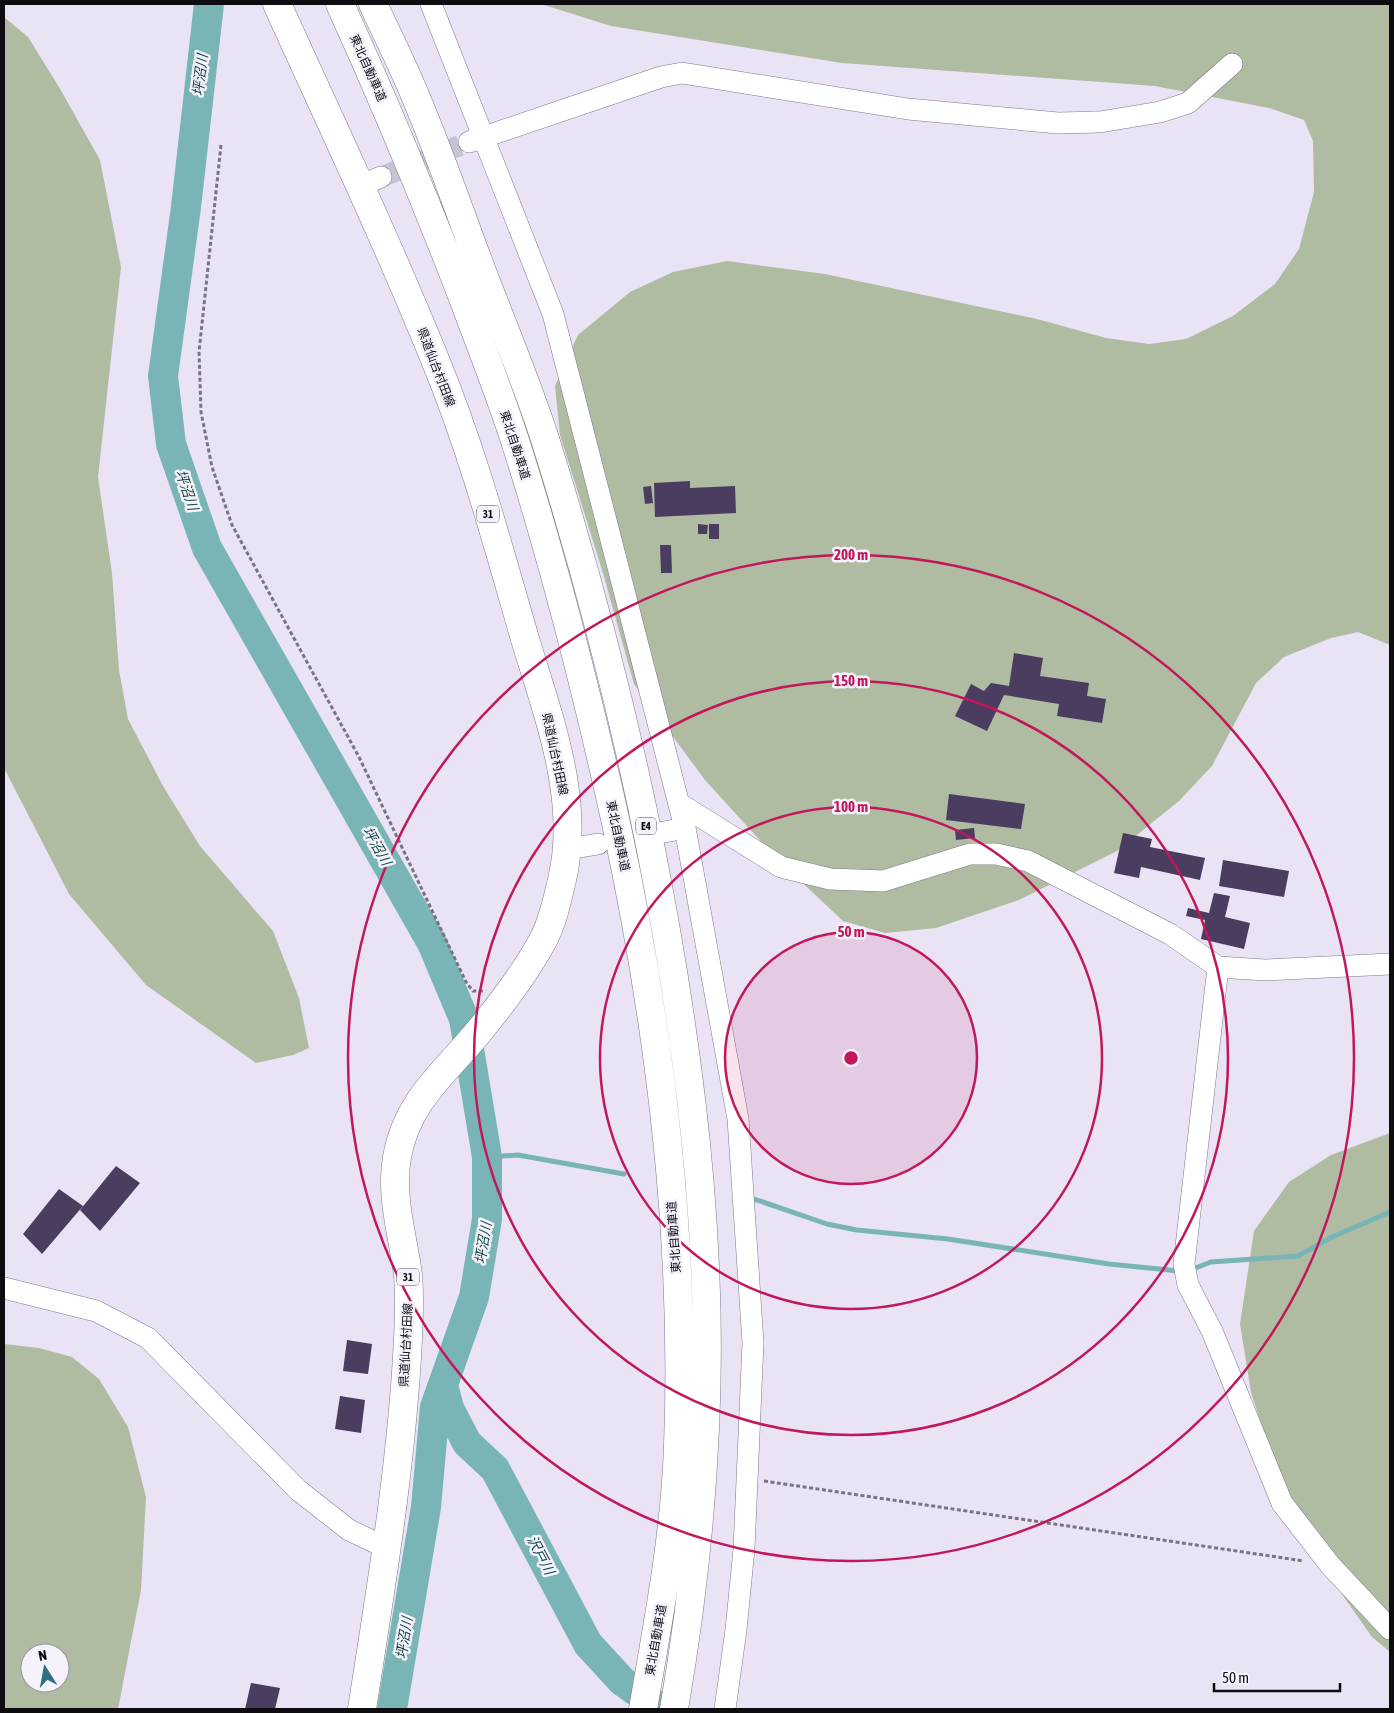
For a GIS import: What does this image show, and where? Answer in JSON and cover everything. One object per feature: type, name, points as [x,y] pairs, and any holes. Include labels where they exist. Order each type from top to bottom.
[{"type":"main road","name":"県道仙台村田線","points":[[277,4],[370,181],[438,365],[485,501],[550,725],[563,777],[567,816],[568,849],[555,909],[544,938],[516,983],[479,1032],[430,1084],[415,1107],[404,1131],[397,1159],[395,1188],[408,1275],[408,1330],[386,1548],[362,1709]]},
{"type":"main road","name":"東北自動車道","points":[[340,4],[417,179],[516,443],[558,590],[601,755],[628,881],[647,984],[665,1119],[680,1325],[678,1449],[674,1499],[661,1618],[643,1709]]},
{"type":"main road","name":"E4","points":[[373,4],[417,98],[544,436],[575,540],[609,666],[636,773],[657,877],[683,1027],[694,1124],[702,1214],[706,1319],[705,1426],[697,1544],[688,1628],[676,1699]]},
{"type":"street","points":[[431,4],[476,138],[553,314],[644,674],[680,804],[738,1120],[753,1343],[747,1479],[736,1630],[725,1709]]},
{"type":"street","points":[[476,138],[661,77],[682,73],[908,109],[1058,123],[1100,122],[1160,112],[1188,103],[1232,64]]},
{"type":"street","points":[[680,804],[781,867],[830,879],[883,881],[970,854],[996,854],[1028,861],[1170,934],[1218,967],[1265,970],[1390,964]]},
{"type":"street","points":[[664,832],[685,828]]},
{"type":"street","points":[[568,849],[598,844]]},
{"type":"street","points":[[1218,967],[1184,1270],[1212,1331],[1282,1502],[1330,1565],[1390,1629]]},
{"type":"street","points":[[4,1288],[96,1311],[148,1338],[298,1490],[349,1530],[386,1548]]},
{"type":"path","points":[[221,145],[200,352],[201,412],[212,468],[232,525],[359,757],[466,982],[473,990],[486,991],[491,988]]},
{"type":"path","points":[[747,1479],[1330,1565]]},
{"type":"green space","points":[[541,4],[1390,4],[1390,645],[1358,632],[1331,638],[1284,657],[1256,683],[1212,766],[1179,801],[1117,851],[1019,900],[936,928],[885,933],[843,921],[777,859],[705,780],[634,684],[603,573],[560,435],[555,386],[578,335],[630,292],[673,272],[727,261],[825,274],[1037,319],[1106,338],[1149,344],[1186,339],[1233,316],[1275,284],[1299,249],[1314,192],[1313,141],[1304,120],[1269,108],[1155,86],[842,63],[611,26]]},
{"type":"green space","points":[[4,17],[28,37],[100,160],[121,267],[98,477],[112,573],[119,670],[128,719],[163,786],[200,846],[273,931],[299,998],[309,1048],[293,1055],[256,1063],[146,985],[69,894],[4,768]]},
{"type":"green space","points":[[1390,1133],[1390,1652],[1372,1637],[1320,1563],[1275,1467],[1251,1392],[1240,1324],[1254,1231],[1289,1182],[1331,1155]]},
{"type":"green space","points":[[4,1344],[39,1348],[72,1357],[99,1379],[128,1427],[146,1497],[141,1590],[118,1709],[4,1709]]},
{"type":"building","points":[[690,481],[690,488],[735,486],[736,513],[655,517],[654,483]]},
{"type":"building","points":[[651,486],[653,503],[645,504],[643,487]]},
{"type":"building","points":[[698,524],[708,525],[707,534],[698,534]]},
{"type":"building","points":[[709,524],[719,524],[719,539],[709,539]]},
{"type":"building","points":[[660,545],[671,545],[672,573],[661,573]]},
{"type":"building","points":[[1014,653],[1043,658],[1040,676],[1089,683],[1087,696],[1106,699],[1102,723],[1057,716],[1059,704],[1004,695],[987,731],[955,716],[971,684],[984,691],[991,683],[1009,686]]},
{"type":"building","points":[[949,794],[1025,804],[1021,829],[946,820]]},
{"type":"building","points":[[974,828],[975,838],[956,840],[955,830]]},
{"type":"building","points":[[1123,833],[1152,839],[1150,847],[1205,858],[1200,880],[1141,867],[1139,878],[1114,873]]},
{"type":"building","points":[[1223,860],[1289,871],[1284,897],[1219,886]]},
{"type":"building","points":[[1214,893],[1230,896],[1225,917],[1250,923],[1244,949],[1201,939],[1205,920],[1186,916],[1188,908],[1209,913]]},
{"type":"building","points":[[116,1166],[140,1183],[100,1231],[80,1210]]},
{"type":"building","points":[[59,1189],[83,1206],[42,1254],[23,1234]]},
{"type":"building","points":[[347,1340],[372,1344],[368,1374],[343,1371]]},
{"type":"building","points":[[340,1396],[365,1400],[361,1433],[335,1429]]},
{"type":"building","points":[[251,1683],[280,1688],[275,1709],[245,1709]]},
{"type":"waterway","name":"坪沼川","points":[[209,4],[186,207],[163,376],[171,444],[207,548],[432,943],[464,1019],[487,1157],[487,1219],[474,1297],[435,1407],[426,1507],[392,1709]]},
{"type":"waterway","points":[[487,1157],[518,1155],[624,1174]]},
{"type":"waterway","points":[[751,1198],[827,1224],[857,1230],[948,1239],[1109,1264],[1179,1271]]},
{"type":"waterway","points":[[1190,1270],[1211,1262],[1298,1256],[1332,1237],[1390,1212]]},
{"type":"waterway","name":"沢戸川","points":[[443,1385],[449,1408],[467,1443],[495,1469],[588,1644],[622,1681],[661,1709]]},
{"type":"tunnel","points":[[381,177],[469,142]]}]
